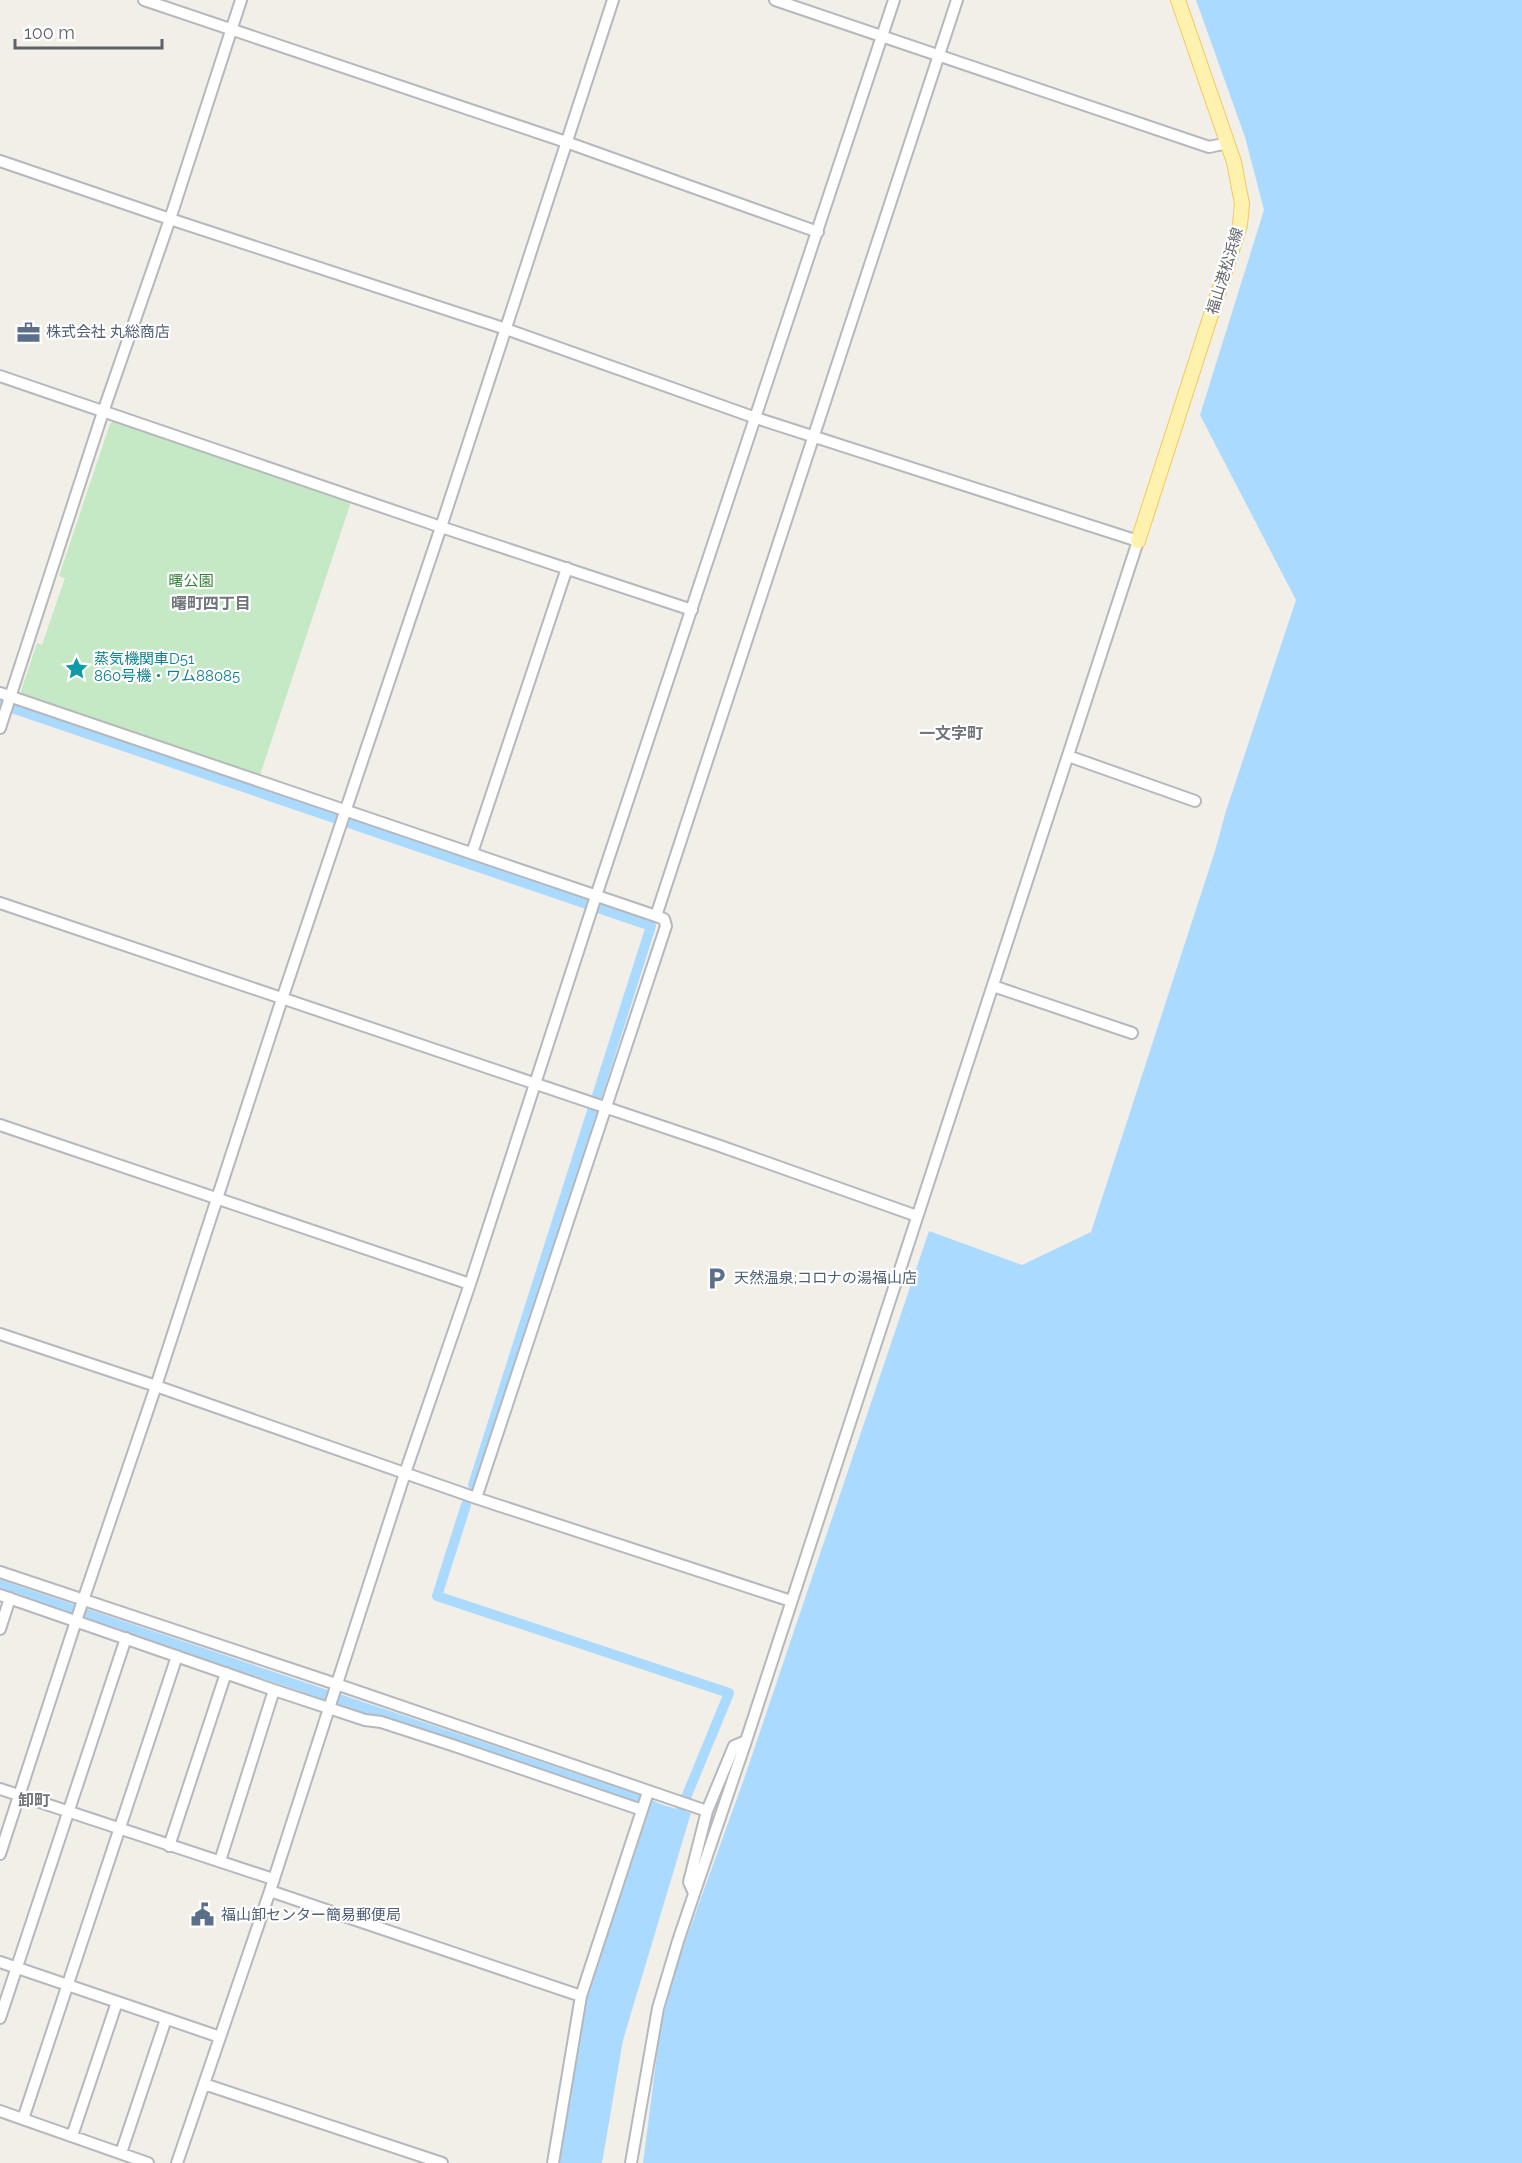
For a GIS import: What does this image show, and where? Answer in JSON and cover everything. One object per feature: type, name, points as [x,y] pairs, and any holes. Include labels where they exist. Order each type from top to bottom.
[{"type":"main road","name":"福山港松浜線","points":[[1138,541],[1240,225],[1242,204],[1238,176],[1228,143],[1178,0]]},
{"type":"street","points":[[144,0],[566,142],[818,232]]},
{"type":"street","points":[[0,728],[6,711],[5,695],[170,219],[240,0]]},
{"type":"street","points":[[0,1854],[342,817],[441,527],[613,0]]},
{"type":"street","points":[[775,0],[1209,147],[1228,143]]},
{"type":"street","points":[[177,2163],[272,1885],[405,1473],[470,1284],[595,898],[894,0]]},
{"type":"street","points":[[656,916],[957,0]]},
{"type":"street","points":[[0,161],[506,329],[756,418],[1138,541],[658,2008],[631,2163]]},
{"type":"street","points":[[0,376],[692,610]]},
{"type":"street","points":[[472,853],[567,568]]},
{"type":"street","points":[[5,695],[342,817],[472,853],[595,898],[664,919],[666,926],[603,1108],[476,1498]]},
{"type":"street","points":[[1068,756],[1195,801]]},
{"type":"street","points":[[0,903],[917,1216]]},
{"type":"street","points":[[993,986],[1132,1034]]},
{"type":"street","points":[[0,1125],[470,1284]]},
{"type":"street","points":[[0,1334],[476,1498],[791,1601]]},
{"type":"street","points":[[0,1572],[79,1610],[126,1638],[274,1690],[330,1705],[452,1745],[645,1802],[672,1799],[707,1811]]},
{"type":"street","points":[[0,1629],[5,1596],[79,1610],[336,1687],[645,1802]]},
{"type":"street","points":[[0,2018],[126,1638]]},
{"type":"street","points":[[23,2119],[177,1656]]},
{"type":"street","points":[[169,1846],[226,1673]]},
{"type":"street","points":[[220,1862],[274,1690]]},
{"type":"street","points":[[694,1893],[689,1882],[707,1811],[734,1746],[746,1741]]},
{"type":"street","points":[[0,1789],[220,1862],[272,1885],[580,1996]]},
{"type":"street","points":[[553,2163],[580,1996],[645,1802]]},
{"type":"street","points":[[0,1962],[220,2037]]},
{"type":"street","points":[[72,2136],[117,2002]]},
{"type":"street","points":[[121,2153],[166,2019]]},
{"type":"street","points":[[204,2084],[442,2163]]},
{"type":"street","points":[[0,2111],[148,2163]]},
{"type":"green space","name":"曙公園","points":[[113,421],[351,502],[260,775],[22,696],[21,691],[37,643],[42,645],[65,578],[59,576],[110,424]]},
{"type":"water","points":[[1196,0],[1522,0],[1522,2163],[643,2163],[660,2031],[671,1981],[744,1779],[929,1231],[1022,1265],[1091,1232],[1296,600],[1200,415],[1264,210],[1245,137]]},
{"type":"water","points":[[652,1802],[691,1813],[623,2040],[602,2163],[559,2163],[586,2002]]},
{"type":"waterway","points":[[0,704],[651,926],[473,1485]]},
{"type":"waterway","points":[[466,1505],[437,1596],[729,1693],[678,1817]]},
{"type":"waterway","points":[[0,1585],[639,1800],[664,1811]]},
{"type":"place","name":"株式会社 丸総商店","points":[[28,332]]},
{"type":"place","name":"蒸気機関車D51 860号機・ワム88085","points":[[76,668]]},
{"type":"place","name":"天然温泉;コロナの湯福山店","points":[[716,1278]]},
{"type":"place","name":"福山卸センター簡易郵便局","points":[[203,1915]]},
{"type":"district","name":"曙町四丁目","points":[[211,603]]},
{"type":"district","name":"一文字町","points":[[951,733]]},
{"type":"district","name":"卸町","points":[[34,1800]]}]
